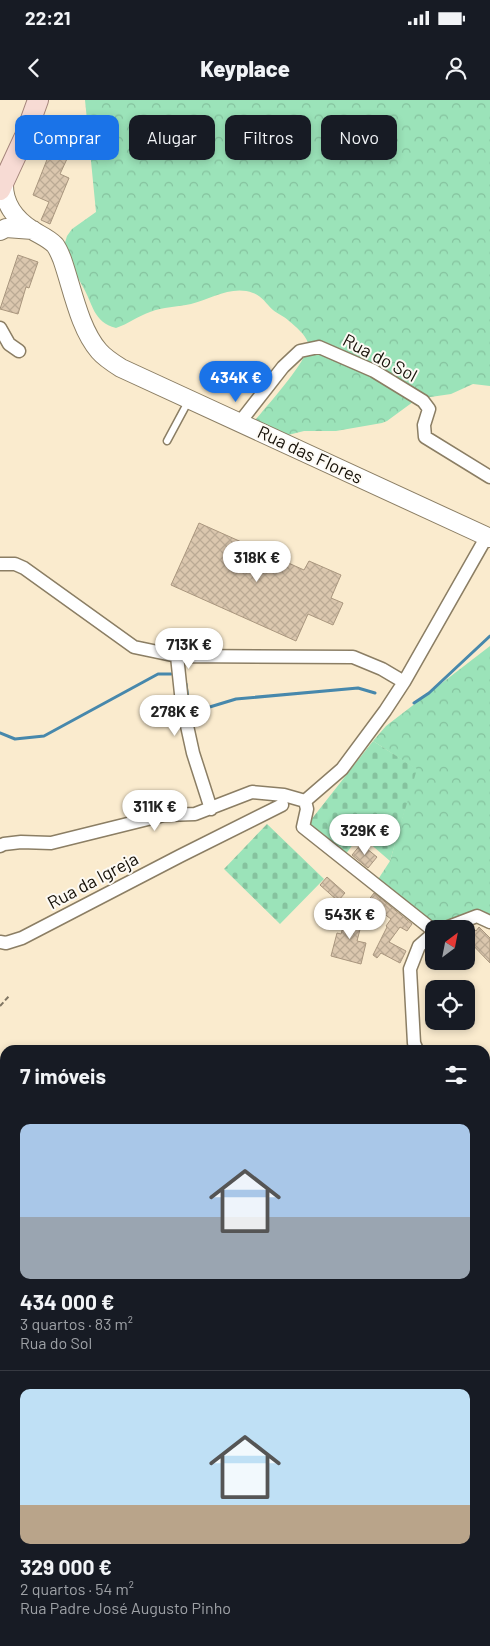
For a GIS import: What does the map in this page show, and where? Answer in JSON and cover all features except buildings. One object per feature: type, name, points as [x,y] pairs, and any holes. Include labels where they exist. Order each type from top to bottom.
[{"type":"main road","points":[[2,186],[25,136],[38,100]]},
{"type":"street","points":[[2,186],[6,200],[4,221]]},
{"type":"street","name":"Rua das Flores","points":[[4,221],[33,230],[57,247],[89,337],[109,361],[488,537]]},
{"type":"street","points":[[0,328],[9,344],[19,350]]},
{"type":"street","name":"Rua do Sol","points":[[240,422],[283,367],[300,351],[319,346],[374,371],[423,401],[429,409],[424,425],[426,437],[490,477]]},
{"type":"street","points":[[306,801],[342,769],[385,711],[404,682],[488,537]]},
{"type":"street","points":[[0,564],[24,568],[134,647],[177,656],[353,657],[382,669],[404,682]]},
{"type":"street","points":[[177,656],[180,692],[193,753],[211,809]]},
{"type":"street","points":[[0,846],[21,842],[51,843],[164,815],[195,814],[252,792],[284,795],[306,801]]},
{"type":"street","points":[[306,801],[307,809],[303,827],[425,925]]},
{"type":"street","name":"Rua da Igreja","points":[[0,942],[6,943],[22,938],[282,805]]},
{"type":"street","points":[[467,920],[477,916],[490,922]]},
{"type":"street","points":[[415,1045],[410,969],[420,946],[425,941]]},
{"type":"lane","points":[[167,441],[189,399]]},
{"type":"path","points":[[0,1006],[10,995]]},
{"type":"green space","points":[[85,100],[490,100],[490,386],[473,384],[451,394],[417,399],[382,423],[336,431],[304,431],[280,437],[253,423],[276,396],[302,360],[308,343],[305,337],[259,296],[245,291],[229,292],[191,304],[155,310],[116,328],[108,325],[98,317],[63,249],[67,236],[72,229],[96,212],[91,160],[119,160],[119,115],[86,115]]},
{"type":"green space","points":[[490,646],[490,919],[475,922],[426,920],[377,881],[390,861],[416,769],[373,741],[386,726]]},
{"type":"green space","points":[[373,741],[417,769],[390,861],[360,835],[345,855],[307,825]]},
{"type":"green space","points":[[267,824],[324,879],[280,924],[224,869]]},
{"type":"waterway","points":[[414,703],[429,693],[490,636]]},
{"type":"waterway","points":[[0,733],[15,739],[44,736],[158,674],[171,674]]},
{"type":"waterway","points":[[186,684],[190,713],[236,699],[358,688],[375,693]]}]
